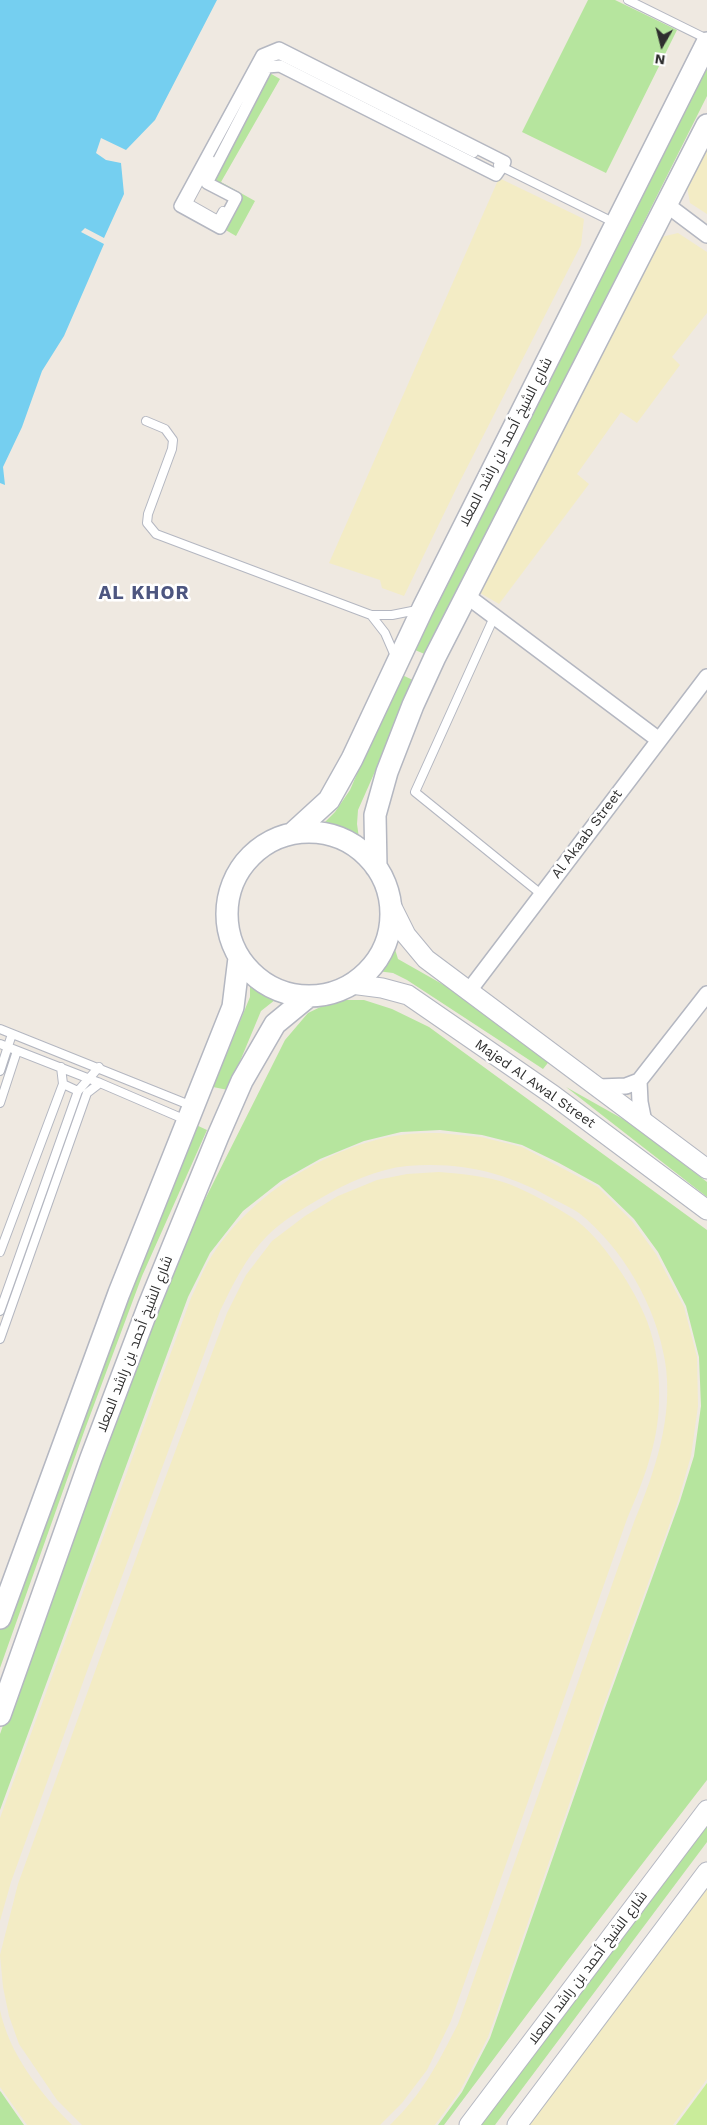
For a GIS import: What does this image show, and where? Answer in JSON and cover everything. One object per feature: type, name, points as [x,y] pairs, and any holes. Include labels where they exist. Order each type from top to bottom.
[{"type":"main road","name":"شارع الشيخ أحمد بن راشد المعلا","points":[[294,832],[329,800],[352,759],[423,608],[707,43]]},
{"type":"main road","points":[[376,867],[374,815],[387,772],[416,697],[707,125]]},
{"type":"main road","points":[[294,832],[326,833],[354,845],[376,867],[384,879],[391,905],[388,936],[374,964],[351,984],[330,993],[308,996],[281,991],[257,978],[239,958],[228,933],[226,906],[233,880],[248,858],[269,841],[294,832]]},
{"type":"main road","points":[[0,1618],[119,1293],[233,1007],[239,958]]},
{"type":"main road","name":"شارع الشيخ أحمد بن راشد المعلا","points":[[0,1714],[91,1458],[149,1305],[218,1136],[242,1081],[275,1024],[308,996]]},
{"type":"street","points":[[279,48],[505,162],[502,167],[496,175],[280,66],[267,67],[207,183],[236,198],[220,228],[180,206],[262,56],[279,48]]},
{"type":"street","points":[[667,205],[707,236]]},
{"type":"street","points":[[467,596],[495,614],[658,740]]},
{"type":"street","name":"Al Akaab Street","points":[[468,992],[707,677]]},
{"type":"street","points":[[391,905],[406,935],[426,960],[707,1169]]},
{"type":"street","name":"Majed Al Awal Street","points":[[351,984],[382,988],[408,995],[553,1095],[707,1210]]},
{"type":"street","points":[[599,1088],[626,1086],[639,1081],[707,994]]},
{"type":"street","points":[[639,1081],[640,1102],[644,1122]]},
{"type":"street","name":"شارع الشيخ أحمد بن راشد المعلا","points":[[469,2125],[707,1810]]},
{"type":"street","points":[[517,2125],[707,1872]]},
{"type":"lane","points":[[628,0],[707,39]]},
{"type":"lane","points":[[199,184],[229,200],[218,220],[188,204],[264,60],[278,56],[616,224]]},
{"type":"lane","points":[[146,421],[165,429],[173,440],[172,449],[148,514],[147,523],[152,531],[371,615],[392,616],[423,608]]},
{"type":"lane","points":[[495,614],[415,792],[541,894]]},
{"type":"lane","points":[[371,615],[390,642],[397,663]]},
{"type":"lane","points":[[0,1029],[99,1067],[191,1114]]},
{"type":"lane","points":[[0,1071],[4,1046],[12,1034]]},
{"type":"lane","points":[[4,1046],[100,1083],[191,1114]]},
{"type":"lane","points":[[0,1103],[17,1051]]},
{"type":"lane","points":[[0,1252],[63,1084],[61,1067]]},
{"type":"lane","points":[[0,1311],[78,1091],[99,1067]]},
{"type":"lane","points":[[0,1339],[2,1328],[87,1093],[100,1083]]},
{"type":"lane","points":[[63,1084],[78,1091]]},
{"type":"green space","points":[[588,0],[615,0],[677,30],[606,173],[522,132]]},
{"type":"green space","points":[[707,60],[707,96],[427,655],[415,650]]},
{"type":"green space","points":[[268,72],[280,79],[221,182],[255,201],[236,236],[224,229],[240,201],[206,182]]},
{"type":"green space","points":[[400,674],[415,681],[358,810],[359,838],[343,828],[324,823],[335,812],[350,790]]},
{"type":"green space","points":[[394,946],[398,959],[488,1010],[551,1059],[543,1069],[407,980],[393,973],[377,971]]},
{"type":"green space","points":[[250,979],[269,993],[280,996],[261,1011],[228,1090],[213,1087],[250,997]]},
{"type":"green space","points":[[335,1000],[364,1000],[392,1009],[429,1027],[707,1230],[707,1780],[444,2125],[438,2125],[462,2092],[490,2038],[605,1708],[680,1501],[694,1456],[701,1406],[699,1357],[686,1306],[658,1252],[634,1219],[599,1185],[522,1145],[482,1135],[440,1130],[401,1132],[364,1141],[320,1159],[281,1181],[243,1211],[210,1253],[188,1297],[0,1810],[0,1734],[152,1305],[285,1040],[308,1013]]},
{"type":"green space","points":[[566,1087],[630,1123],[707,1182],[707,1197]]},
{"type":"green space","points":[[194,1124],[207,1130],[142,1276],[0,1668],[0,1624]]},
{"type":"green space","points":[[707,1818],[707,1842],[495,2125],[477,2125]]},
{"type":"green space","points":[[707,2083],[707,2125],[676,2125]]},
{"type":"green space","points":[[1,2092],[24,2125],[0,2125]]},
{"type":"sand","points":[[707,141],[707,214],[690,203],[686,181]]},
{"type":"sand","points":[[499,178],[584,219],[581,245],[456,489],[404,596],[382,588],[380,580],[329,563]]},
{"type":"sand","points":[[678,233],[707,252],[707,313],[672,357],[680,365],[637,423],[621,412],[577,474],[589,484],[499,604],[480,593],[657,238]]},
{"type":"sand","points":[[439,1133],[481,1137],[522,1147],[598,1187],[632,1221],[656,1254],[684,1307],[697,1357],[698,1406],[691,1456],[678,1501],[603,1707],[488,2037],[460,2091],[435,2125],[390,2125],[420,2090],[436,2066],[458,2024],[649,1483],[661,1443],[665,1423],[667,1382],[661,1340],[654,1320],[645,1299],[623,1261],[610,1243],[579,1213],[520,1183],[484,1171],[446,1165],[407,1166],[373,1173],[341,1187],[279,1225],[259,1244],[246,1262],[220,1311],[87,1671],[11,1882],[0,1921],[0,1818],[191,1298],[210,1259],[229,1232],[249,1212],[295,1176],[321,1161],[347,1149],[374,1141],[406,1134]]},
{"type":"sand","points":[[439,1172],[483,1177],[509,1184],[550,1204],[573,1218],[595,1238],[626,1279],[642,1308],[655,1351],[659,1393],[656,1433],[644,1477],[627,1519],[451,2021],[427,2070],[402,2103],[380,2125],[82,2125],[57,2100],[19,2044],[9,2016],[3,1987],[0,1955],[18,1884],[227,1313],[246,1275],[272,1241],[305,1216],[338,1196],[377,1180],[407,1174]]},
{"type":"sand","points":[[707,1884],[707,2079],[673,2125],[526,2125]]},
{"type":"sand","points":[[0,2010],[4,2026],[19,2058],[38,2087],[72,2125],[27,2125],[0,2087]]},
{"type":"water","points":[[0,0],[217,0],[155,120],[126,150],[101,138],[96,153],[106,160],[121,163],[124,194],[104,238],[85,228],[81,232],[104,244],[64,336],[42,371],[22,427],[3,467],[5,485],[0,483]]},
{"type":"district","name":"AL KHOR","points":[[144,593]]}]
